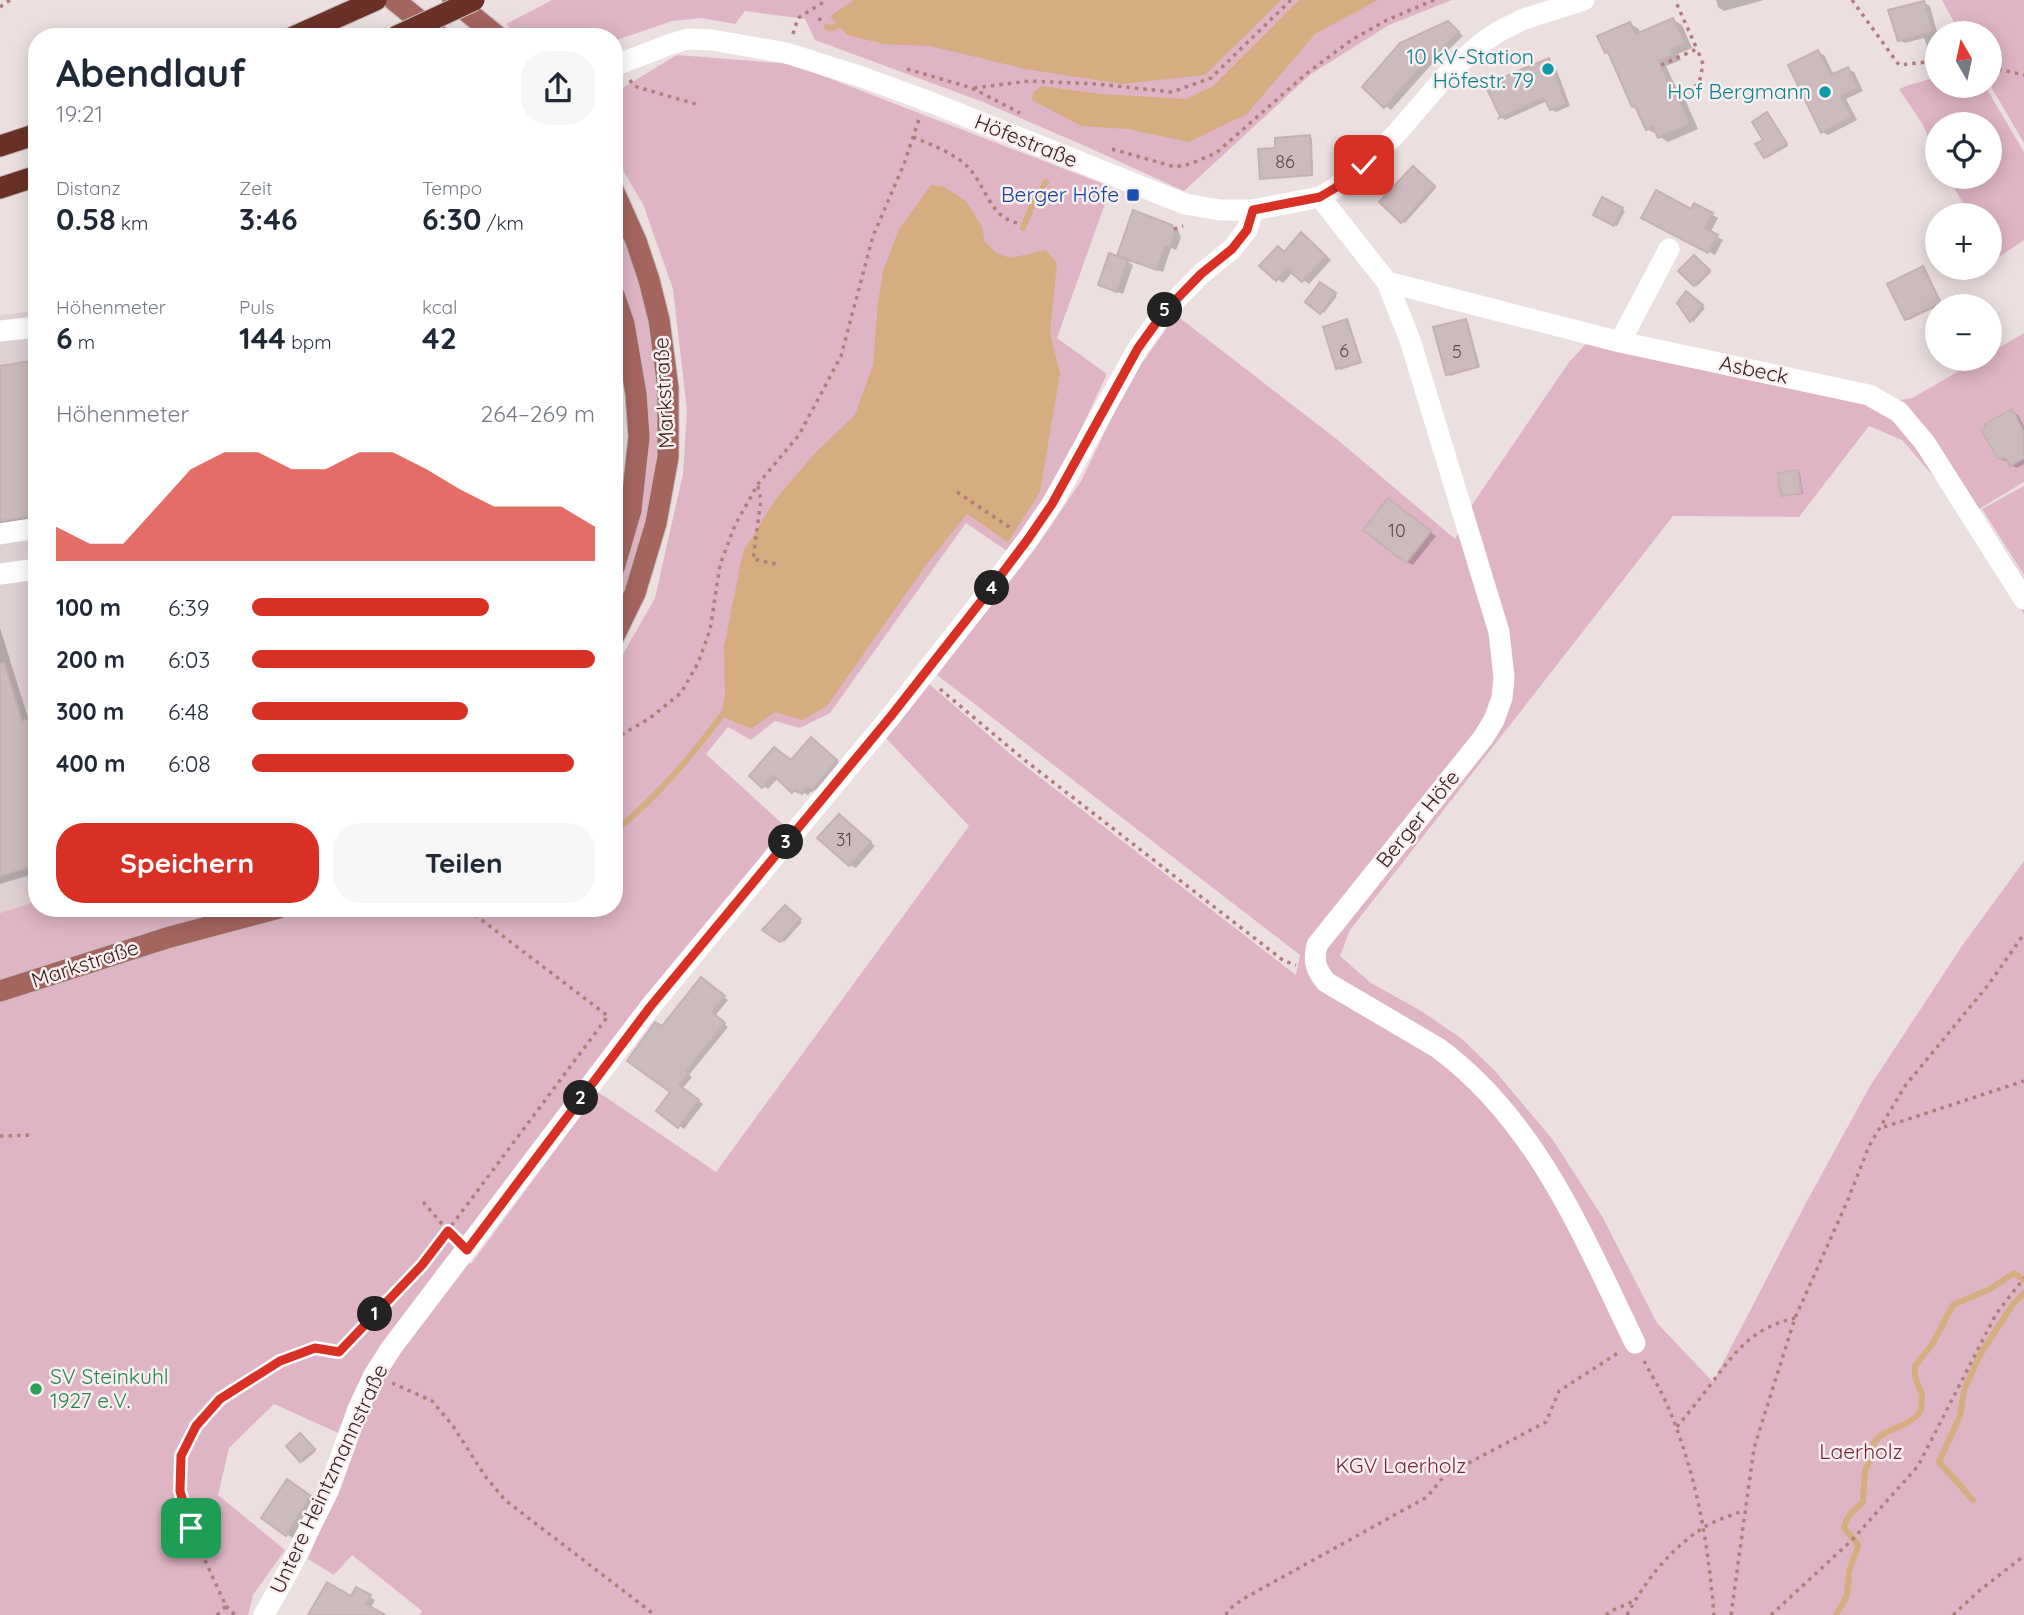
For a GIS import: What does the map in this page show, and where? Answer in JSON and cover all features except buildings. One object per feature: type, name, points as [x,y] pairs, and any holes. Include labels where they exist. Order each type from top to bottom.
[{"type":"highway","points":[[314,28],[376,0]]},
{"type":"highway","points":[[414,28],[474,0]]},
{"type":"highway","points":[[0,146],[28,137]]},
{"type":"highway","points":[[0,188],[28,179]]},
{"type":"main road","points":[[394,0],[429,28]]},
{"type":"main road","points":[[453,0],[487,28]]},
{"type":"main road","name":"Markstraße","points":[[623,212],[636,241],[659,320],[668,388],[668,457],[656,523],[635,593],[623,618]]},
{"type":"main road","name":"Markstraße","points":[[623,321],[636,394],[639,438],[631,510],[623,537]]},
{"type":"main road","name":"Markstraße","points":[[170,937],[217,917]]},
{"type":"main road","name":"Markstraße","points":[[0,991],[170,937],[245,917]]},
{"type":"street","name":"Höfestraße","points":[[623,62],[688,40],[712,40],[786,53],[925,100],[1185,204],[1220,210],[1253,210],[1320,197],[1335,188],[1396,134],[1451,70],[1483,42],[1524,19],[1584,0]]},
{"type":"street","name":"Berger Höfe","points":[[1320,197],[1387,282],[1410,340],[1499,632],[1504,677],[1503,698],[1483,738],[1317,945],[1315,964],[1326,982],[1438,1048],[1454,1061],[1525,1137],[1560,1191],[1581,1230],[1635,1343]]},
{"type":"street","name":"Untere Heintzmannstraße","points":[[264,1615],[328,1489],[358,1409],[374,1375],[418,1311],[644,1015],[891,716],[1028,539],[1052,504],[1138,348],[1164,312],[1201,274],[1232,249],[1247,230],[1253,210]]},
{"type":"street","points":[[1620,342],[1669,249]]},
{"type":"street","name":"Asbeck","points":[[1387,282],[1620,342],[1855,391],[1883,401],[1899,412],[1925,443],[2024,598]]},
{"type":"street","points":[[0,331],[28,328]]},
{"type":"street","points":[[0,534],[28,529]]},
{"type":"street","points":[[1,567],[28,568]]},
{"type":"path","points":[[0,7],[10,0]]},
{"type":"path","points":[[786,53],[798,18],[827,0]]},
{"type":"path","points":[[972,88],[1028,81],[1172,92],[1211,78],[1292,0]]},
{"type":"path","points":[[1102,147],[1175,167],[1216,153],[1307,73],[1353,39],[1387,20],[1434,0]]},
{"type":"path","points":[[1675,0],[1703,64],[1699,84],[1679,93]]},
{"type":"path","points":[[1852,0],[1899,65],[1925,62]]},
{"type":"path","points":[[818,19],[826,20]]},
{"type":"path","points":[[1661,65],[1696,49]]},
{"type":"path","points":[[2002,69],[2024,75]]},
{"type":"path","points":[[623,73],[634,86],[699,105]]},
{"type":"path","points":[[949,80],[972,88],[1020,113]]},
{"type":"path","points":[[623,734],[650,718],[681,692],[698,663],[710,630],[720,565],[735,525],[758,484],[799,435],[841,356],[873,236],[913,137],[947,151],[968,167],[982,185],[992,205],[1004,217],[1019,224]]},
{"type":"path","points":[[758,484],[761,500],[753,559],[780,565]]},
{"type":"path","points":[[957,492],[1028,539]]},
{"type":"path","points":[[944,692],[1022,758],[1284,961]]},
{"type":"path","points":[[235,1615],[226,1606],[191,1528],[180,1491],[181,1456],[196,1426],[220,1399],[280,1361],[315,1348],[339,1352],[422,1265],[608,1016],[478,917]]},
{"type":"path","points":[[1731,1615],[1754,1448],[1795,1318],[1869,1146],[1905,1086],[1989,984],[2024,934]]},
{"type":"path","points":[[1882,1127],[2024,1081]]},
{"type":"path","points":[[0,1136],[34,1135]]},
{"type":"path","points":[[423,1202],[448,1231]]},
{"type":"path","points":[[1771,1615],[1853,1539],[1918,1466],[1996,1314],[2023,1279]]},
{"type":"path","points":[[1676,1428],[1731,1356],[1757,1333],[1779,1321],[1795,1318]]},
{"type":"path","points":[[1226,1615],[1228,1610],[1243,1600],[1427,1497],[1444,1476],[1546,1422],[1559,1391],[1635,1343],[1668,1406],[1689,1462],[1704,1527],[1714,1615]]},
{"type":"path","points":[[374,1375],[432,1401],[505,1500],[655,1615]]},
{"type":"path","points":[[1627,1615],[1647,1581],[1674,1550],[1704,1527],[1744,1510]]},
{"type":"path","points":[[1953,1615],[2024,1556]]},
{"type":"path","points":[[1606,1615],[1634,1601]]},
{"type":"path","points":[[217,1615],[226,1606]]},
{"type":"shaded area","points":[[854,0],[1281,0],[1205,75],[1122,84],[1025,69],[930,46],[884,44],[847,35],[830,16]]},
{"type":"shaded area","points":[[1299,0],[1378,0],[1315,34],[1247,114],[1189,142],[1127,129],[1081,126],[1032,100],[1033,93],[1041,86],[1101,94],[1186,99],[1213,86]]},
{"type":"shaded area","points":[[931,185],[944,187],[966,201],[982,227],[985,242],[996,253],[1010,258],[1046,250],[1057,263],[1050,333],[1060,374],[1040,492],[1008,542],[967,514],[926,565],[827,706],[802,720],[775,712],[751,729],[721,716],[725,693],[724,647],[743,552],[775,500],[816,452],[855,415],[873,365],[883,271],[899,229]]},
{"type":"shaded area","points":[[28,312],[28,904],[0,913],[0,315]]},
{"type":"green space","points":[[552,0],[1452,0],[1389,25],[1311,74],[1184,191],[983,102],[815,40],[805,19],[745,11],[735,24],[702,18],[672,21],[623,38],[623,28],[510,28],[506,24]]},
{"type":"green space","points":[[1942,0],[2024,0],[2024,143],[1998,98],[2002,98],[2002,21],[1953,21]]},
{"type":"green space","points":[[677,55],[792,64],[1111,187],[1057,338],[1107,374],[1050,495],[1007,551],[966,523],[830,713],[800,728],[775,721],[751,740],[728,727],[706,754],[787,828],[456,1248],[471,1264],[598,1092],[716,1172],[969,826],[884,736],[927,682],[1015,758],[1296,975],[1300,955],[937,675],[1035,549],[1081,481],[1130,380],[1176,315],[1339,441],[1455,539],[1472,505],[1569,362],[1586,344],[1890,402],[1912,398],[1959,371],[2002,371],[2002,346],[2024,333],[2024,482],[1979,509],[2024,578],[2024,614],[1934,477],[1902,440],[1869,426],[1799,517],[1673,516],[1350,930],[1340,956],[1371,983],[1423,1012],[1462,1039],[1495,1071],[1553,1140],[1603,1218],[1657,1323],[1713,1382],[1870,1086],[1962,946],[2024,861],[2024,1615],[420,1615],[422,1611],[352,1555],[334,1575],[308,1559],[356,1441],[274,1404],[229,1448],[218,1495],[285,1550],[253,1595],[248,1615],[0,1615],[0,913],[28,904],[28,917],[623,917],[623,654],[655,598],[683,474],[687,411],[673,289],[643,204],[623,170],[623,88]]},
{"type":"green space","points":[[1925,80],[1925,98],[1992,98],[2000,112],[1925,112],[1925,129],[1899,89]]},
{"type":"green space","points":[[2002,115],[2024,152],[2024,240],[2002,255],[2002,203],[1963,203],[1955,189],[2002,189]]},
{"type":"green space","points":[[623,236],[649,319],[658,364],[661,405],[652,500],[635,567],[623,598],[623,574],[629,558],[642,493],[631,318],[623,295]]},
{"type":"green space","points":[[2024,486],[2024,575],[1982,509]]},
{"type":"waterway","points":[[827,27],[832,28],[845,22]]},
{"type":"waterway","points":[[1023,228],[1046,182]]},
{"type":"waterway","points":[[623,824],[674,775],[726,710]]},
{"type":"waterway","points":[[1836,1615],[1847,1596],[1849,1571],[1858,1547],[1844,1528],[1845,1523],[1863,1502],[1865,1470],[1871,1459],[1874,1443],[1881,1435],[1909,1422],[1921,1410],[1922,1394],[1915,1377],[1915,1366],[1933,1343],[1953,1305],[1990,1289],[2014,1273],[2024,1280]]},
{"type":"waterway","points":[[1973,1500],[1939,1462],[1960,1416],[1964,1390],[1980,1355],[2013,1304],[2024,1293]]},
{"type":"place","name":"10 kV-Station Höfestr. 79","points":[[1548,69]]},
{"type":"place","name":"Hof Bergmann","points":[[1825,92]]},
{"type":"place","name":"Berger Höfe","points":[[1133,195]]},
{"type":"place","name":"SV Steinkuhl 1927 e.V.","points":[[36,1389]]},
{"type":"route","points":[[191,1528],[180,1491],[181,1456],[196,1426],[220,1399],[280,1361],[315,1348],[339,1352],[422,1265],[448,1231],[467,1250],[650,1007],[891,716],[1028,539],[1052,504],[1138,348],[1164,312],[1201,274],[1232,249],[1247,230],[1253,210],[1320,197],[1364,165]]},
{"type":"park label","name":"Laerholz","points":[[1861,1452]]},
{"type":"park label","name":"KGV Laerholz","points":[[1401,1466]]}]
